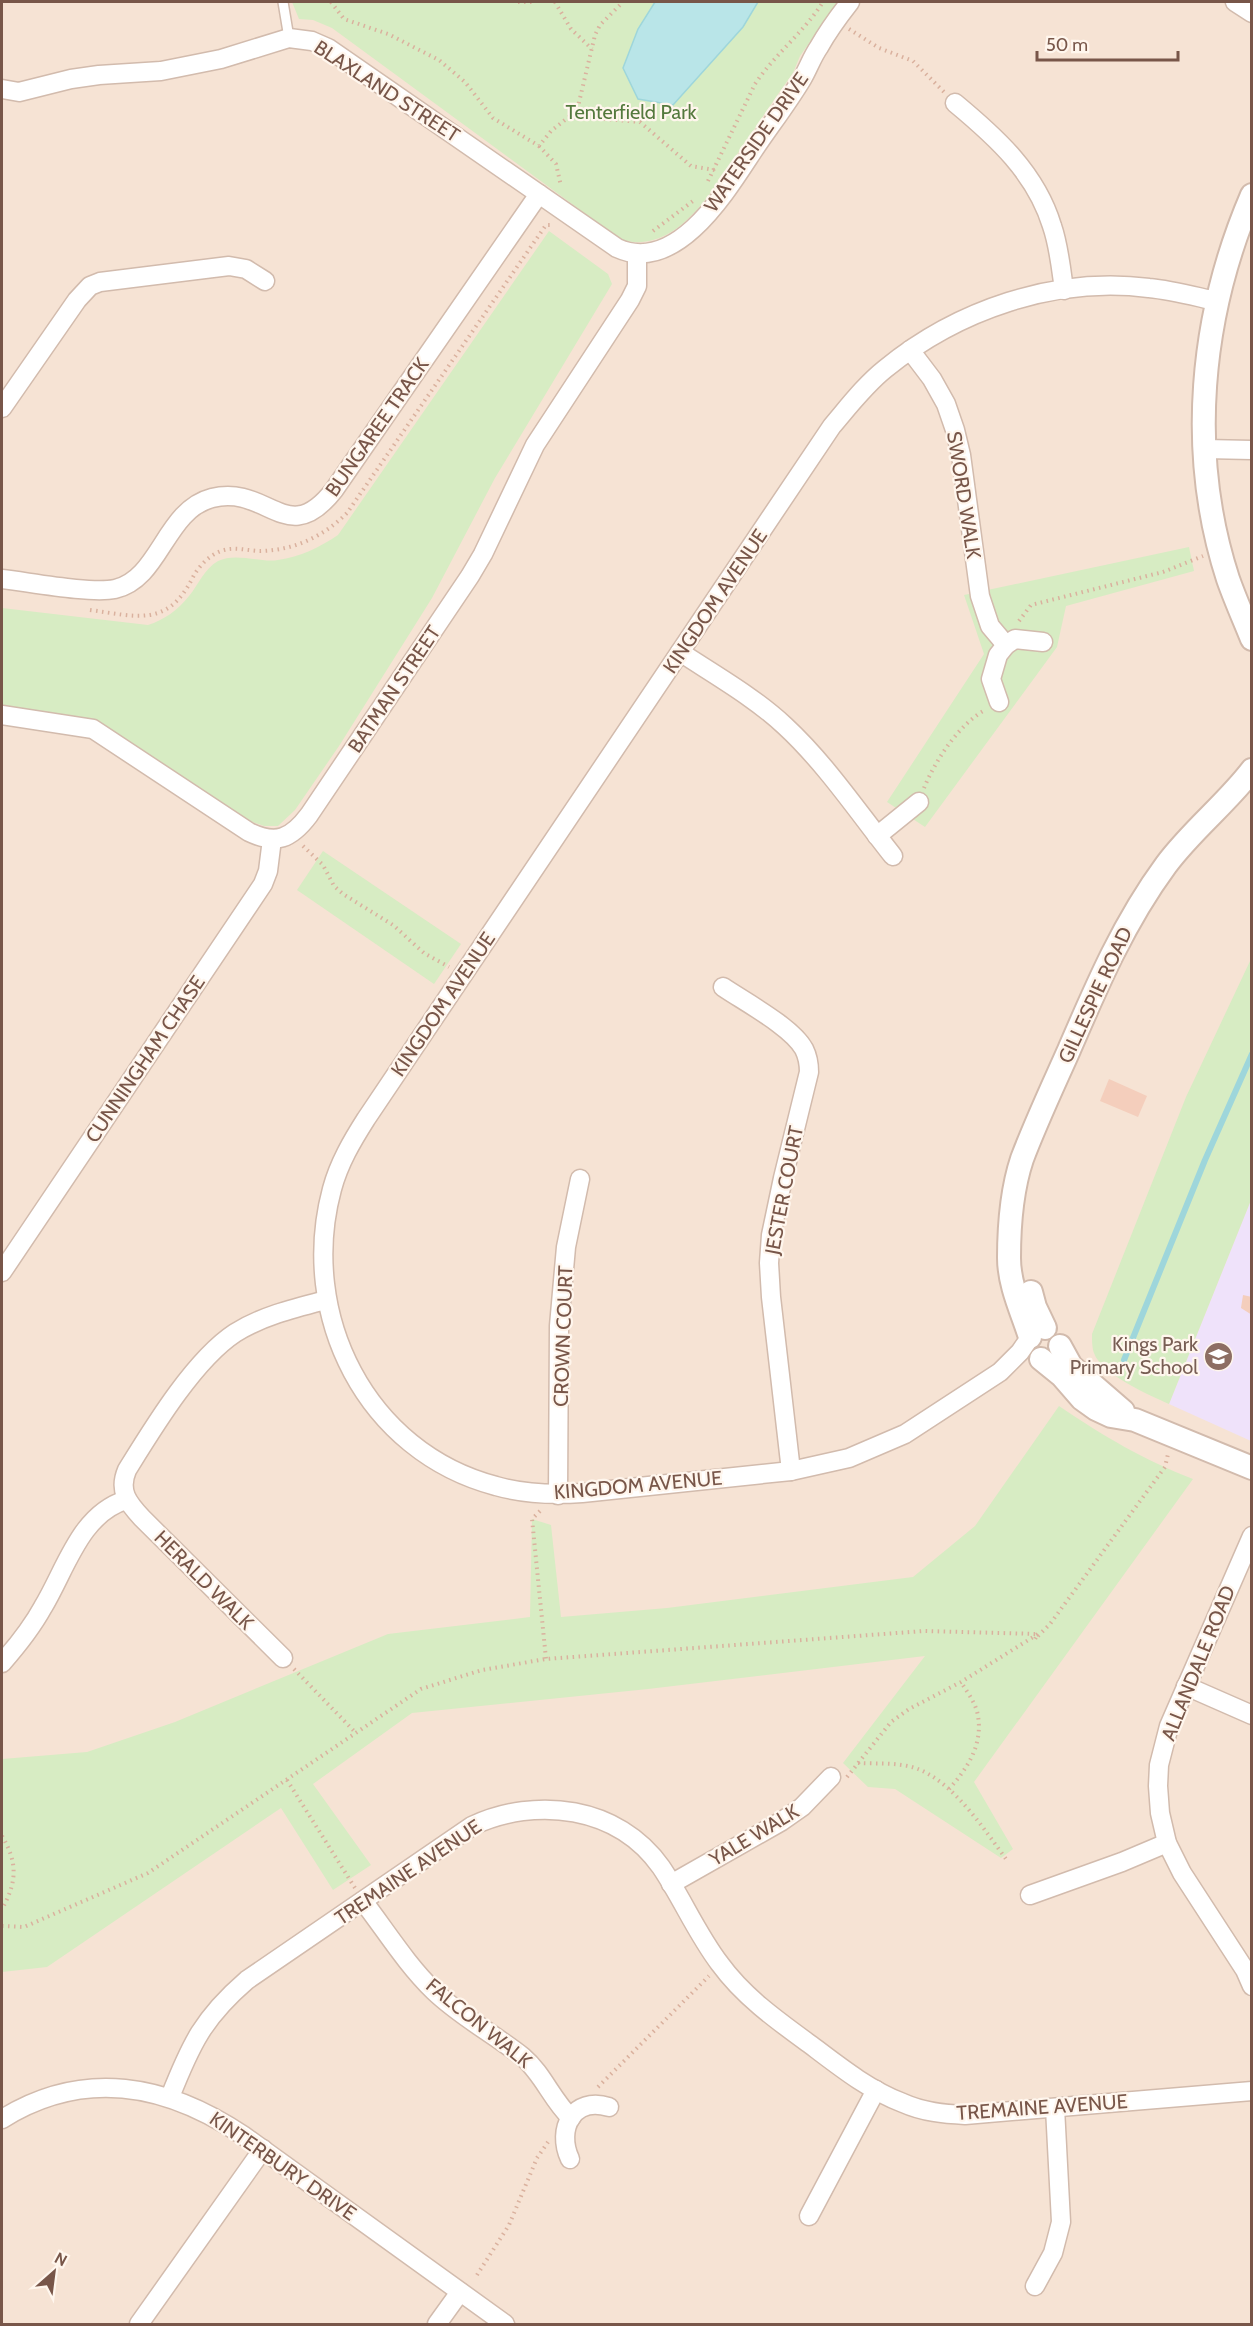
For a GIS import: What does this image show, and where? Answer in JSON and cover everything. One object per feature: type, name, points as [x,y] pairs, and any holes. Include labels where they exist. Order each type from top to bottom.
[{"type":"street","name":"WATERSIDE DRIVE","points":[[637,254],[664,248],[696,226],[710,212],[725,194],[802,80],[817,49],[850,2]]},
{"type":"street","points":[[1235,2],[1251,13]]},
{"type":"street","name":"BLAXLAND STREET","points":[[2,89],[8,92],[26,91],[71,79],[191,66],[289,38],[312,41],[328,48],[616,248],[637,254]]},
{"type":"street","points":[[955,103],[1004,145],[1041,198],[1057,242],[1064,290]]},
{"type":"street","name":"BUNGAREE TRACK","points":[[2,579],[113,590],[135,579],[185,513],[210,498],[241,496],[284,515],[304,514],[318,508],[334,490],[539,194]]},
{"type":"street","points":[[1251,195],[1238,226],[1216,301],[1205,370],[1203,403],[1208,490],[1228,579],[1251,639]]},
{"type":"street","name":"BATMAN STREET","points":[[292,834],[309,815],[470,576],[539,438],[630,300],[637,286],[637,254]]},
{"type":"street","points":[[2,408],[77,300],[90,286],[113,279],[229,266],[246,269],[264,281]]},
{"type":"street","name":"KINGDOM AVENUE","points":[[1037,1344],[1020,1352],[1000,1372],[893,1440],[849,1458],[791,1471],[558,1495],[513,1490],[486,1483],[448,1467],[409,1440],[372,1404],[356,1381],[335,1335],[326,1300],[322,1241],[328,1205],[341,1162],[366,1119],[832,426],[866,387],[883,370],[938,332],[993,307],[1064,290],[1099,286],[1148,287],[1216,301]]},
{"type":"street","name":"SWORD WALK","points":[[910,350],[937,388],[946,404],[955,430],[961,455],[980,596],[990,626],[1006,645]]},
{"type":"street","points":[[1205,449],[1251,450]]},
{"type":"street","points":[[999,702],[991,679],[998,655],[1015,639],[1043,642]]},
{"type":"street","points":[[680,652],[784,724],[893,856]]},
{"type":"street","points":[[2,715],[93,729],[258,837],[272,839],[292,834]]},
{"type":"street","name":"GILLESPIE ROAD","points":[[1037,1344],[1014,1287],[1009,1259],[1012,1206],[1022,1160],[1115,946],[1133,913],[1168,862],[1205,820],[1247,779]]},
{"type":"street","points":[[877,836],[919,802]]},
{"type":"street","name":"CUNNINGHAM CHASE","points":[[2,1272],[262,884],[268,871],[272,839]]},
{"type":"street","name":"JESTER COURT","points":[[723,987],[792,1035],[805,1051],[808,1060],[809,1072],[771,1235],[769,1263],[791,1471]]},
{"type":"street","name":"CROWN COURT","points":[[558,1495],[560,1314],[567,1247],[580,1179]]},
{"type":"street","points":[[2,1663],[44,1606],[92,1521],[107,1508],[126,1500],[123,1486],[127,1470],[186,1382],[217,1346],[258,1321],[284,1311],[326,1300]]},
{"type":"street","points":[[1135,1420],[1111,1416],[1082,1399],[1037,1344],[1055,1332],[1071,1366],[1103,1396],[1135,1420],[1251,1468]]},
{"type":"street","name":"HERALD WALK","points":[[126,1500],[283,1658]]},
{"type":"street","name":"ALLANDALE ROAD","points":[[1251,1536],[1169,1726],[1159,1766],[1160,1813],[1167,1843],[1182,1874],[1245,1971],[1251,1986]]},
{"type":"street","points":[[1186,1686],[1251,1715]]},
{"type":"street","name":"YALE WALK","points":[[671,1884],[782,1821],[802,1808],[838,1778]]},
{"type":"street","name":"TREMAINE AVENUE","points":[[170,2097],[208,2018],[247,1980],[472,1826],[491,1817],[534,1809],[573,1812],[612,1826],[641,1846],[660,1866],[694,1926],[740,1988],[846,2072],[903,2103],[924,2110],[965,2115],[1251,2091]]},
{"type":"street","points":[[1030,1895],[1167,1843]]},
{"type":"street","name":"FALCON WALK","points":[[363,1901],[433,1990],[522,2057],[536,2070],[557,2104],[571,2118]]},
{"type":"street","name":"KINTERBURY DRIVE","points":[[2,2119],[42,2099],[71,2091],[101,2087],[136,2089],[170,2097],[222,2121],[505,2325]]},
{"type":"street","points":[[809,2216],[876,2090]]},
{"type":"street","points":[[570,2159],[565,2149],[564,2138],[571,2118],[585,2106],[597,2104],[609,2107]]},
{"type":"street","points":[[1035,2286],[1053,2253],[1061,2222],[1055,2108]]},
{"type":"street","points":[[139,2325],[263,2149]]},
{"type":"street","points":[[437,2325],[460,2292]]},
{"type":"lane","points":[[283,2],[289,38]]},
{"type":"path","points":[[331,2],[344,19],[388,34],[439,60],[465,82],[493,118],[539,146],[556,164],[560,175],[559,184],[565,190]]},
{"type":"path","points":[[518,2],[534,2]]},
{"type":"path","points":[[555,2],[571,29],[592,49]]},
{"type":"path","points":[[576,115],[595,35],[600,25],[623,2]]},
{"type":"path","points":[[705,187],[755,84],[824,2]]},
{"type":"path","points":[[819,8],[879,48],[913,61],[955,103]]},
{"type":"path","points":[[539,146],[564,120],[576,115],[640,122],[691,166],[715,170]]},
{"type":"path","points":[[645,236],[694,200],[700,193]]},
{"type":"path","points":[[88,609],[140,617],[162,613],[181,598],[200,566],[218,552],[293,546],[321,534],[336,524],[347,513],[546,225],[552,224],[561,231],[572,217]]},
{"type":"path","points":[[1006,645],[1031,604],[1163,572],[1220,549]]},
{"type":"path","points":[[919,802],[929,775],[944,750],[975,715],[999,702]]},
{"type":"path","points":[[292,834],[318,858],[334,886],[343,894],[393,925],[424,953],[463,975]]},
{"type":"path","points":[[1038,1634],[1035,1639],[1050,1624],[1165,1467],[1174,1437]]},
{"type":"path","points":[[546,1659],[532,1519],[558,1495]]},
{"type":"path","points":[[2,1926],[24,1927],[148,1874],[421,1689],[482,1670],[546,1659],[924,1631],[1038,1634]]},
{"type":"path","points":[[838,1778],[858,1763],[891,1722],[909,1709],[961,1682],[1038,1634]]},
{"type":"path","points":[[283,1658],[355,1732]]},
{"type":"path","points":[[949,1789],[970,1762],[977,1746],[978,1716],[961,1682]]},
{"type":"path","points":[[858,1763],[903,1765],[932,1776],[949,1789],[1006,1859]]},
{"type":"path","points":[[287,1780],[363,1901]]},
{"type":"path","points":[[2,1836],[10,1850],[15,1869],[9,1895],[2,1909]]},
{"type":"path","points":[[585,2106],[591,2094],[720,1964]]},
{"type":"path","points":[[477,2275],[509,2224],[537,2158],[554,2136],[564,2138]]},
{"type":"shaded area","points":[[2,2],[1251,2],[1251,2324],[2,2324]]},
{"type":"shaded area","name":"Kings Park Primary School","points":[[1251,1200],[1251,1441],[1169,1404]]},
{"type":"green space","name":"Tenterfield Park","points":[[292,2],[838,2],[800,56],[793,73],[706,199],[677,228],[660,238],[642,242],[621,240],[332,28],[313,20],[299,19]]},
{"type":"green space","points":[[549,231],[608,274],[612,284],[495,478],[432,598],[339,746],[295,810],[278,826],[264,826],[250,821],[103,725],[2,708],[2,608],[148,625],[165,617],[180,606],[205,572],[218,561],[232,557],[271,561],[286,559],[310,551],[338,535]]},
{"type":"green space","points":[[1189,547],[1194,571],[1066,606],[1057,647],[925,827],[887,802],[984,654],[964,595]]},
{"type":"green space","points":[[323,851],[461,944],[434,984],[297,890]]},
{"type":"green space","points":[[1251,959],[1251,1200],[1169,1404],[1127,1383],[1106,1369],[1094,1353],[1092,1334],[1186,1097]]},
{"type":"green space","points":[[1059,1406],[1124,1447],[1193,1479],[974,1782],[1013,1849],[1001,1858],[895,1789],[868,1787],[843,1763],[925,1656],[648,1689],[412,1713],[313,1784],[371,1865],[333,1890],[281,1808],[47,1967],[2,1972],[2,1759],[87,1752],[175,1722],[388,1634],[530,1617],[532,1519],[551,1525],[561,1617],[667,1608],[913,1577],[975,1526]]},
{"type":"water","points":[[655,2],[758,2],[743,27],[673,105],[638,99],[623,68],[638,29]]},
{"type":"building","points":[[1109,1079],[1147,1096],[1138,1117],[1100,1101]]},
{"type":"building","points":[[1243,1295],[1252,1297],[1252,1315],[1241,1308]]},
{"type":"waterway","points":[[1124,1360],[1205,1160],[1252,1054]]},
{"type":"place","name":"Kings Park Primary School","points":[[1219,1356]]}]
